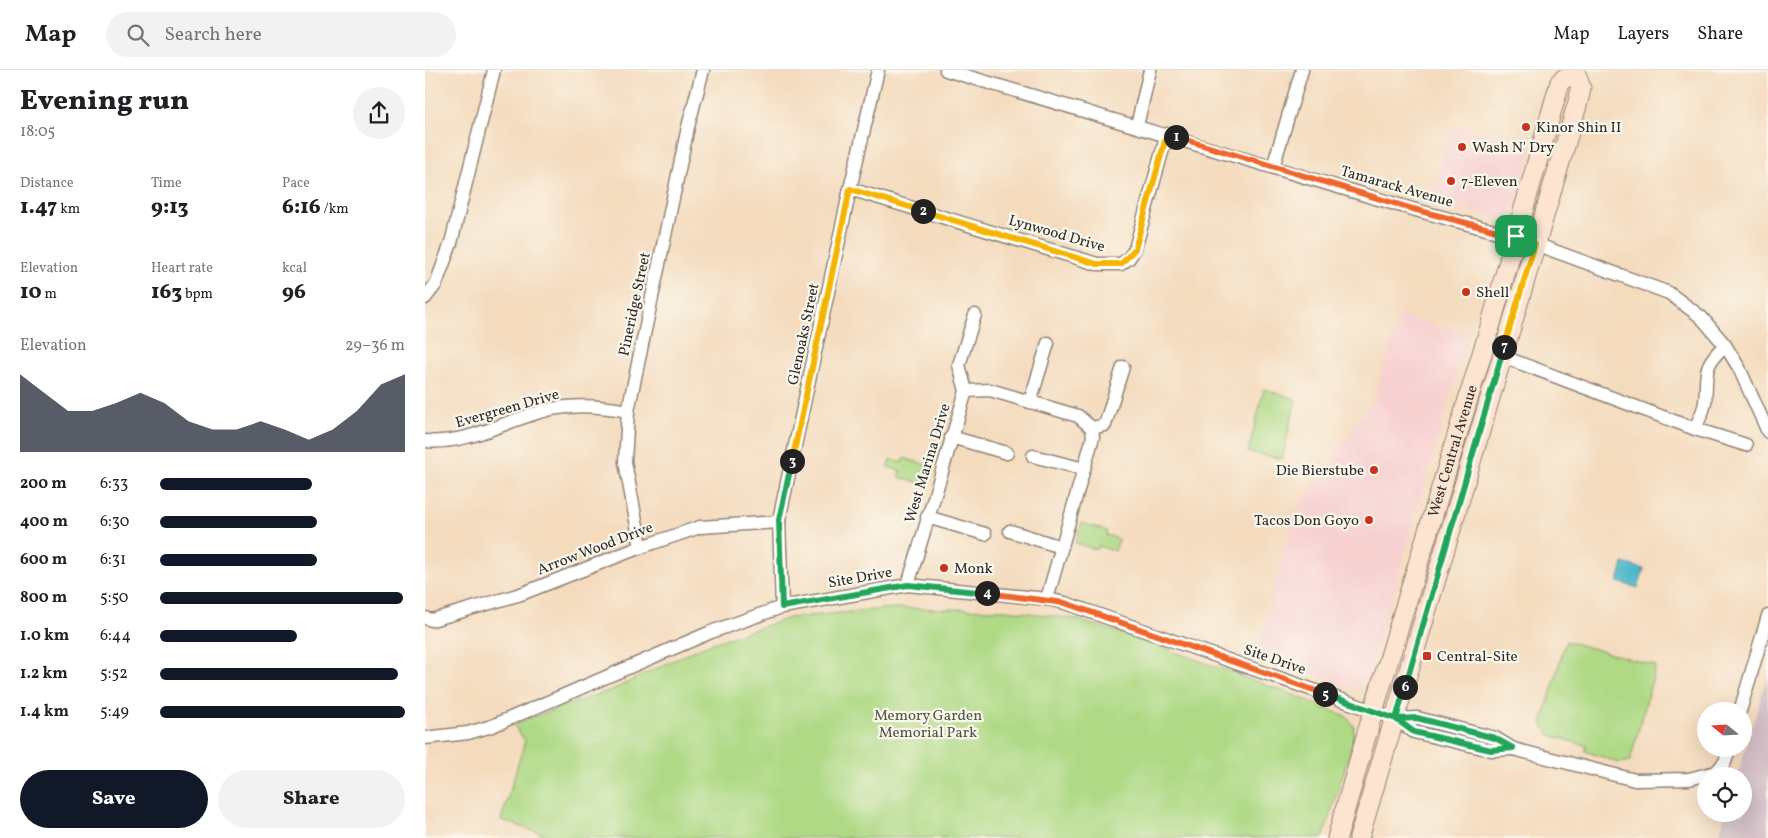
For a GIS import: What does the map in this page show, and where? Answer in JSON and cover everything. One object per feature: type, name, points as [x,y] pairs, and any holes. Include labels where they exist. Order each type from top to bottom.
[{"type":"main road","name":"West Central Avenue","points":[[1337,838],[1560,82],[1575,70],[1580,79],[1579,95],[1396,719],[1359,838]]},
{"type":"street","points":[[425,298],[436,284],[451,242],[494,70]]},
{"type":"street","name":"Pineridge Street","points":[[641,547],[625,462],[628,411],[688,127],[703,70]]},
{"type":"street","name":"Glenoaks Street","points":[[782,607],[779,522],[850,189],[878,70]]},
{"type":"street","name":"Tamarack Avenue","points":[[946,70],[1167,134],[1413,209],[1516,236],[1669,292],[1701,317],[1725,344],[1739,368],[1768,432]]},
{"type":"street","points":[[1137,126],[1150,70]]},
{"type":"street","points":[[1273,167],[1302,70]]},
{"type":"street","name":"Lynwood Drive","points":[[850,189],[1097,264],[1121,264],[1135,249],[1167,134]]},
{"type":"street","points":[[966,391],[959,365],[975,314]]},
{"type":"street","points":[[1030,402],[1048,343]]},
{"type":"street","points":[[1695,429],[1705,405],[1705,382],[1709,360],[1725,344]]},
{"type":"street","points":[[1501,356],[1695,429],[1746,445]]},
{"type":"street","points":[[1047,599],[1093,437],[1092,428],[1105,425],[1123,367]]},
{"type":"street","name":"West Marina Drive","points":[[908,585],[966,391],[990,390],[1077,416],[1092,428]]},
{"type":"street","name":"Evergreen Drive","points":[[425,441],[450,442],[551,410],[591,404],[628,411]]},
{"type":"street","points":[[951,437],[1007,453]]},
{"type":"street","points":[[1033,456],[1084,469]]},
{"type":"street","points":[[927,517],[985,534]]},
{"type":"street","name":"Arrow Wood Drive","points":[[425,618],[432,620],[521,594],[641,547],[700,527],[779,522]]},
{"type":"street","points":[[1010,532],[1061,546]]},
{"type":"street","name":"Site Drive","points":[[425,738],[468,732],[492,726],[711,632],[782,607],[908,585],[1047,599],[1117,620],[1396,719],[1414,732],[1491,750],[1513,748],[1633,779],[1689,779],[1716,772],[1726,758]]},
{"type":"street","points":[[1743,702],[1768,616]]},
{"type":"shaded area","points":[[1454,125],[1533,149],[1512,213],[1496,219],[1430,199]]},
{"type":"shaded area","points":[[1399,316],[1469,334],[1368,677],[1350,689],[1257,653],[1294,512],[1373,401]]},
{"type":"shaded area","points":[[1768,674],[1768,838],[1718,838],[1723,822],[1752,822],[1752,767],[1740,767],[1742,758],[1753,758],[1753,723]]},
{"type":"green space","points":[[1264,389],[1296,399],[1282,459],[1248,452]]},
{"type":"green space","points":[[904,458],[932,467],[927,485],[899,477],[901,471],[888,467],[890,459],[902,463]]},
{"type":"green space","points":[[1082,523],[1107,531],[1106,535],[1119,539],[1115,551],[1098,546],[1097,550],[1075,543]]},
{"type":"green space","name":"Memory Garden Memorial Park","points":[[893,608],[1007,610],[1075,619],[1136,638],[1286,692],[1347,717],[1354,726],[1353,742],[1323,838],[555,838],[501,820],[525,741],[513,724],[614,689],[701,647],[789,618]]},
{"type":"green space","points":[[1566,641],[1656,666],[1630,761],[1619,763],[1585,751],[1587,746],[1550,735],[1542,723]]},
{"type":"water","points":[[1623,563],[1644,569],[1638,588],[1618,582]]},
{"type":"place","name":"Kinor Shin II","points":[[1526,127]]},
{"type":"place","name":"Wash N' Dry","points":[[1462,147]]},
{"type":"place","name":"7-Eleven","points":[[1451,181]]},
{"type":"place","name":"Shell","points":[[1466,292]]},
{"type":"place","name":"Die Bierstube","points":[[1374,470]]},
{"type":"place","name":"Tacos Don Goyo","points":[[1369,520]]},
{"type":"place","name":"Monk","points":[[944,568]]},
{"type":"place","name":"Central-Site","points":[[1427,656]]},
{"type":"route","points":[[1516,236],[1413,209],[1167,134],[1135,249],[1129,258],[1121,264],[1097,264],[850,189],[779,520],[782,607],[908,585],[1047,599],[1117,620],[1396,719],[1417,718],[1495,738],[1513,748],[1491,750],[1414,732],[1396,719],[1445,545],[1535,244],[1516,236]]}]
